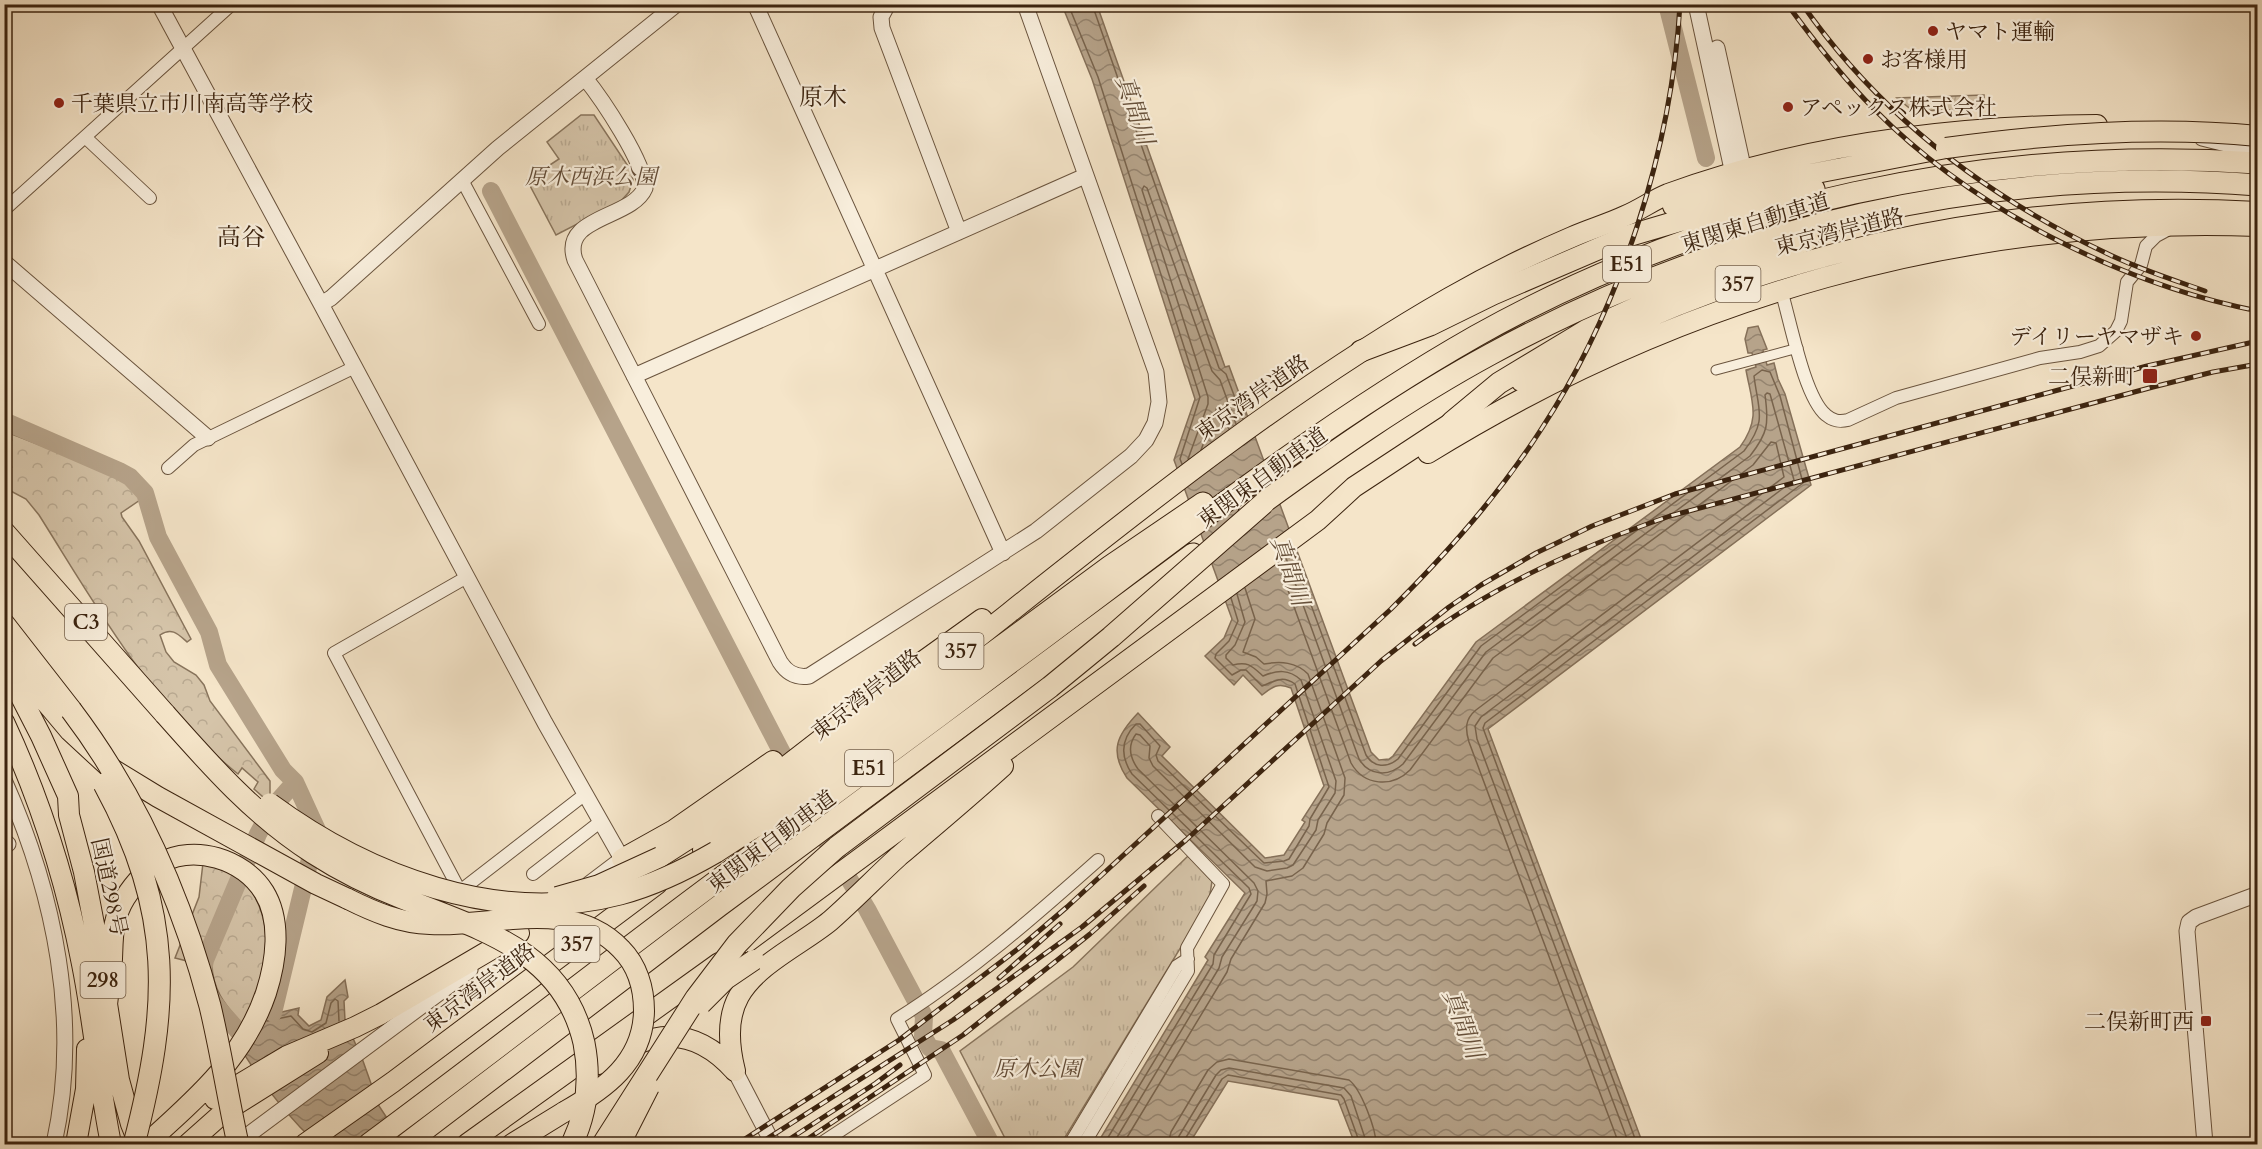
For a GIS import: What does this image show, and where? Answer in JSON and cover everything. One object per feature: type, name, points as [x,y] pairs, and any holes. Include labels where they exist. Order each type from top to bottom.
[{"type":"highway","name":"東京湾岸道路","points":[[305,1144],[393,1082],[752,794],[1158,494],[1362,351],[1488,277],[1663,196],[1738,172],[1840,147],[1932,133],[2029,126],[2135,125],[2258,136]]},
{"type":"highway","name":"東京湾岸道路","points":[[1626,215],[1667,208],[1759,184],[1946,148],[2030,138],[2110,134],[2211,133],[2258,136]]},
{"type":"highway","name":"東関東自動車道","points":[[369,1144],[708,887],[1187,531],[1335,424],[1406,378],[1479,335],[1549,299],[1650,255],[1716,231],[1856,192],[1948,175],[2033,165],[2111,160],[2211,160],[2258,163]]},
{"type":"highway","points":[[1362,351],[1430,325],[1493,294],[1608,244],[1670,222],[1853,181],[1911,175],[1948,175]]},
{"type":"highway","name":"東関東自動車道","points":[[413,1139],[719,906],[1264,503],[1343,446],[1458,373],[1524,337],[1595,302],[1689,264],[1810,226],[1890,208],[1952,197],[2037,187],[2110,183],[2258,185]]},
{"type":"highway","points":[[1452,422],[1498,383],[1565,342],[1619,314],[1695,282],[1890,208]]},
{"type":"highway","name":"東京湾岸道路","points":[[1371,483],[1452,422],[1578,350],[1671,309],[1734,285],[1829,256],[1957,229],[2048,217],[2165,211],[2258,213]]},
{"type":"highway","name":"東京湾岸道路","points":[[467,1144],[804,900],[1318,520],[1354,487],[1371,483],[1561,378],[1676,326],[1781,290],[1902,258],[1989,241],[2085,230],[2176,226],[2258,226]]},
{"type":"highway","points":[[165,714],[226,771],[291,820],[346,853],[385,871],[430,886],[513,903],[565,903],[619,894],[648,886],[682,871],[771,816],[1011,638],[1165,528],[1248,473],[1335,424]]},
{"type":"highway","points":[[348,899],[372,907],[413,913],[502,907],[547,899],[599,885],[660,857],[684,844],[752,794],[806,736],[868,695],[904,675],[1158,494]]},
{"type":"highway","points":[[603,1144],[696,998],[737,944],[791,888],[837,847],[1050,687],[1111,637],[1264,503]]},
{"type":"highway","name":"C3","points":[[4,532],[165,714]]},
{"type":"highway","points":[[4,624],[96,743],[132,804],[163,871],[182,917],[210,1006],[237,1144]]},
{"type":"highway","points":[[4,653],[70,731],[109,767],[132,783],[316,885],[394,919],[447,925],[531,919],[570,920],[596,929],[608,937],[631,962],[642,988],[644,1011],[641,1034],[630,1059],[617,1076],[593,1095],[512,1144]]},
{"type":"highway","name":"国道298号","points":[[4,664],[55,765],[68,796],[69,815],[84,872],[122,1096],[139,1144]]},
{"type":"highway","name":"国道298号","points":[[4,689],[29,732],[58,800],[69,815]]},
{"type":"highway","points":[[735,1071],[730,1050],[731,1021],[738,997],[762,970],[897,858],[1080,696]]},
{"type":"highway","points":[[71,710],[94,766],[134,844],[150,895],[156,925],[160,965],[160,1014],[150,1080],[134,1144]]},
{"type":"highway","points":[[165,714],[236,793],[293,840],[334,866],[371,885],[495,936],[527,955],[548,974],[573,1012],[586,1053],[587,1095],[582,1122],[572,1144]]},
{"type":"highway","points":[[4,722],[22,761],[49,834],[67,895],[83,965],[111,1144]]},
{"type":"highway","points":[[4,745],[23,787],[49,834]]},
{"type":"highway","points":[[622,859],[674,830],[752,794]]},
{"type":"highway","points":[[107,1005],[112,971],[111,936],[119,909],[132,888],[151,868],[173,858],[206,856],[227,860],[238,866],[256,882],[269,902],[276,937],[271,978],[258,1014],[230,1062],[206,1090],[146,1144]]},
{"type":"highway","points":[[620,1144],[661,1063],[696,1010],[726,979],[824,918]]},
{"type":"highway","points":[[189,1144],[224,1112],[355,1027],[433,985],[519,933]]},
{"type":"highway","points":[[76,1144],[86,1089],[83,965]]},
{"type":"highway","points":[[152,1144],[216,1098],[263,1069],[310,1044],[355,1027]]},
{"type":"highway","points":[[473,1144],[530,1111],[624,1048],[642,1041],[662,1037],[688,1039],[714,1052],[735,1071]]},
{"type":"street","points":[[159,4],[584,795],[622,859],[519,933],[237,1144]]},
{"type":"street","points":[[4,210],[232,4]]},
{"type":"street","points":[[321,304],[331,298],[498,148],[677,4]]},
{"type":"street","points":[[755,4],[1003,553]]},
{"type":"street","points":[[888,4],[881,17],[882,28],[959,232]]},
{"type":"street","points":[[585,78],[606,105],[645,180],[645,188],[638,200],[585,227],[574,238],[572,246],[575,260],[780,662],[789,673],[802,677],[815,674],[1036,531],[1131,456],[1146,440],[1158,413],[1159,392],[1156,372],[1025,4]]},
{"type":"street","points":[[1696,4],[1738,172]]},
{"type":"street","points":[[1707,4],[1738,172]]},
{"type":"street","points":[[2135,125],[2258,152]]},
{"type":"street","points":[[85,137],[150,198]]},
{"type":"street","points":[[634,376],[1086,176]]},
{"type":"street","points":[[462,180],[539,324]]},
{"type":"street","points":[[1781,290],[1809,387],[1817,404],[1827,416],[1840,422],[1896,398],[1933,387],[2040,358],[2080,352],[2099,346],[2116,331],[2124,312],[2127,282],[2141,265],[2146,246],[2156,236],[2176,226]]},
{"type":"street","points":[[4,262],[208,438]]},
{"type":"street","points":[[1716,370],[1798,348]]},
{"type":"street","points":[[168,468],[194,445],[355,367]]},
{"type":"street","points":[[467,577],[334,653],[460,891],[584,795]]},
{"type":"street","points":[[4,780],[22,821],[39,876],[62,982],[65,1013],[65,1078],[54,1144]]},
{"type":"street","points":[[1084,1144],[1188,971],[1187,948],[1223,884],[1158,816]]},
{"type":"street","points":[[533,874],[600,822]]},
{"type":"street","points":[[820,1144],[925,1075],[897,1019],[939,992],[1023,926],[1098,860]]},
{"type":"street","points":[[2205,1144],[2187,931],[2189,922],[2196,917],[2258,894]]},
{"type":"street","points":[[1070,1144],[1177,966],[1188,959]]},
{"type":"street","points":[[735,1071],[774,1144]]},
{"type":"green space","points":[[1984,95],[1984,109],[1913,111],[1897,98]]},
{"type":"green space","name":"原木西浜公園","points":[[581,115],[594,115],[630,169],[633,180],[629,192],[620,202],[556,235],[527,180],[559,159],[547,142]]},
{"type":"green space","points":[[4,431],[109,472],[137,491],[140,500],[121,513],[122,517],[139,541],[191,639],[187,642],[175,632],[160,635],[166,652],[174,662],[196,675],[204,685],[210,701],[270,781],[270,803],[254,789],[258,782],[242,768],[238,774],[178,717],[128,653],[39,515],[26,499],[5,488]]},
{"type":"green space","name":"原木公園","points":[[1188,856],[1212,881],[1209,901],[1061,1144],[1008,1144],[960,1051],[1073,967]]},
{"type":"green space","points":[[203,863],[235,873],[195,963],[175,958],[199,897]]},
{"type":"green space","points":[[243,880],[259,904],[266,932],[266,946],[259,990],[242,1024],[220,996],[214,980],[212,961]]},
{"type":"water","name":"真間川","points":[[1062,5],[1097,5],[1225,367],[1229,366],[1371,752],[1379,760],[1393,756],[1476,642],[1740,447],[1747,437],[1753,419],[1746,370],[1756,367],[1752,353],[1748,353],[1745,339],[1748,328],[1758,326],[1767,349],[1763,350],[1767,365],[1774,363],[1785,394],[1811,485],[1488,729],[1643,1144],[1355,1144],[1338,1100],[1228,1081],[1189,1144],[1097,1144],[1208,960],[1205,957],[1245,893],[1127,778],[1118,760],[1117,751],[1125,729],[1138,713],[1170,747],[1162,756],[1265,858],[1284,855],[1305,822],[1302,820],[1324,786],[1291,688],[1282,685],[1275,686],[1262,695],[1243,675],[1234,685],[1205,656],[1224,638],[1232,619],[1174,460],[1195,399],[1092,79]]},
{"type":"water","points":[[345,980],[348,997],[344,1001],[345,1020],[379,1106],[404,1144],[317,1144],[272,1094],[234,1037],[243,1021],[299,1008],[298,1015],[309,1026],[321,1020],[327,997]]},
{"type":"waterway","points":[[1667,4],[1706,158]]},
{"type":"waterway","points":[[491,191],[795,778]]},
{"type":"waterway","points":[[4,421],[119,471],[130,477],[145,493],[158,537],[209,632],[218,665],[283,770],[295,782],[317,830],[273,1013]]},
{"type":"waterway","points":[[238,1031],[211,999],[204,981],[205,960],[258,834],[272,808],[295,782]]},
{"type":"waterway","points":[[815,819],[867,909],[924,1016],[923,1036],[930,1048],[941,1050],[991,1144]]},
{"type":"railway","points":[[737,1144],[899,1040],[1019,948],[1067,907],[1391,609],[1471,523],[1508,477],[1542,428],[1596,331],[1618,279],[1638,225],[1654,170],[1675,59],[1680,4]]},
{"type":"railway","points":[[1787,4],[1851,85],[1875,110],[1914,146],[2003,210],[2102,262],[2206,299],[2258,311]]},
{"type":"railway","points":[[1802,4],[1832,44],[1900,116],[1976,177],[2017,205],[2104,252],[2205,291]]},
{"type":"railway","points":[[759,1144],[953,1020],[1082,927],[1186,840],[1381,661],[1449,607],[1481,585],[1536,553],[1592,526],[1675,494],[2147,366],[2258,341]]},
{"type":"railway","points":[[1415,644],[1444,623],[1505,586],[1570,555],[1670,516],[2153,387],[2213,372],[2258,364]]},
{"type":"railway","points":[[800,1144],[963,1035],[1090,934],[1144,886]]},
{"type":"railway","points":[[999,978],[1060,924]]},
{"type":"railway","points":[[782,1144],[900,1065]]},
{"type":"place","name":"ヤマト運輸","points":[[1933,31]]},
{"type":"place","name":"お客様用","points":[[1868,59]]},
{"type":"place","name":"千葉県立市川南高等学校","points":[[59,103]]},
{"type":"place","name":"アペックス株式会社","points":[[1788,107]]},
{"type":"place","name":"デイリーヤマザキ","points":[[2196,336]]},
{"type":"place","name":"二俣新町","points":[[2150,376]]},
{"type":"place","name":"二俣新町西","points":[[2206,1021]]},
{"type":"district","name":"原木","points":[[823,97]]},
{"type":"district","name":"高谷","points":[[241,237]]}]
